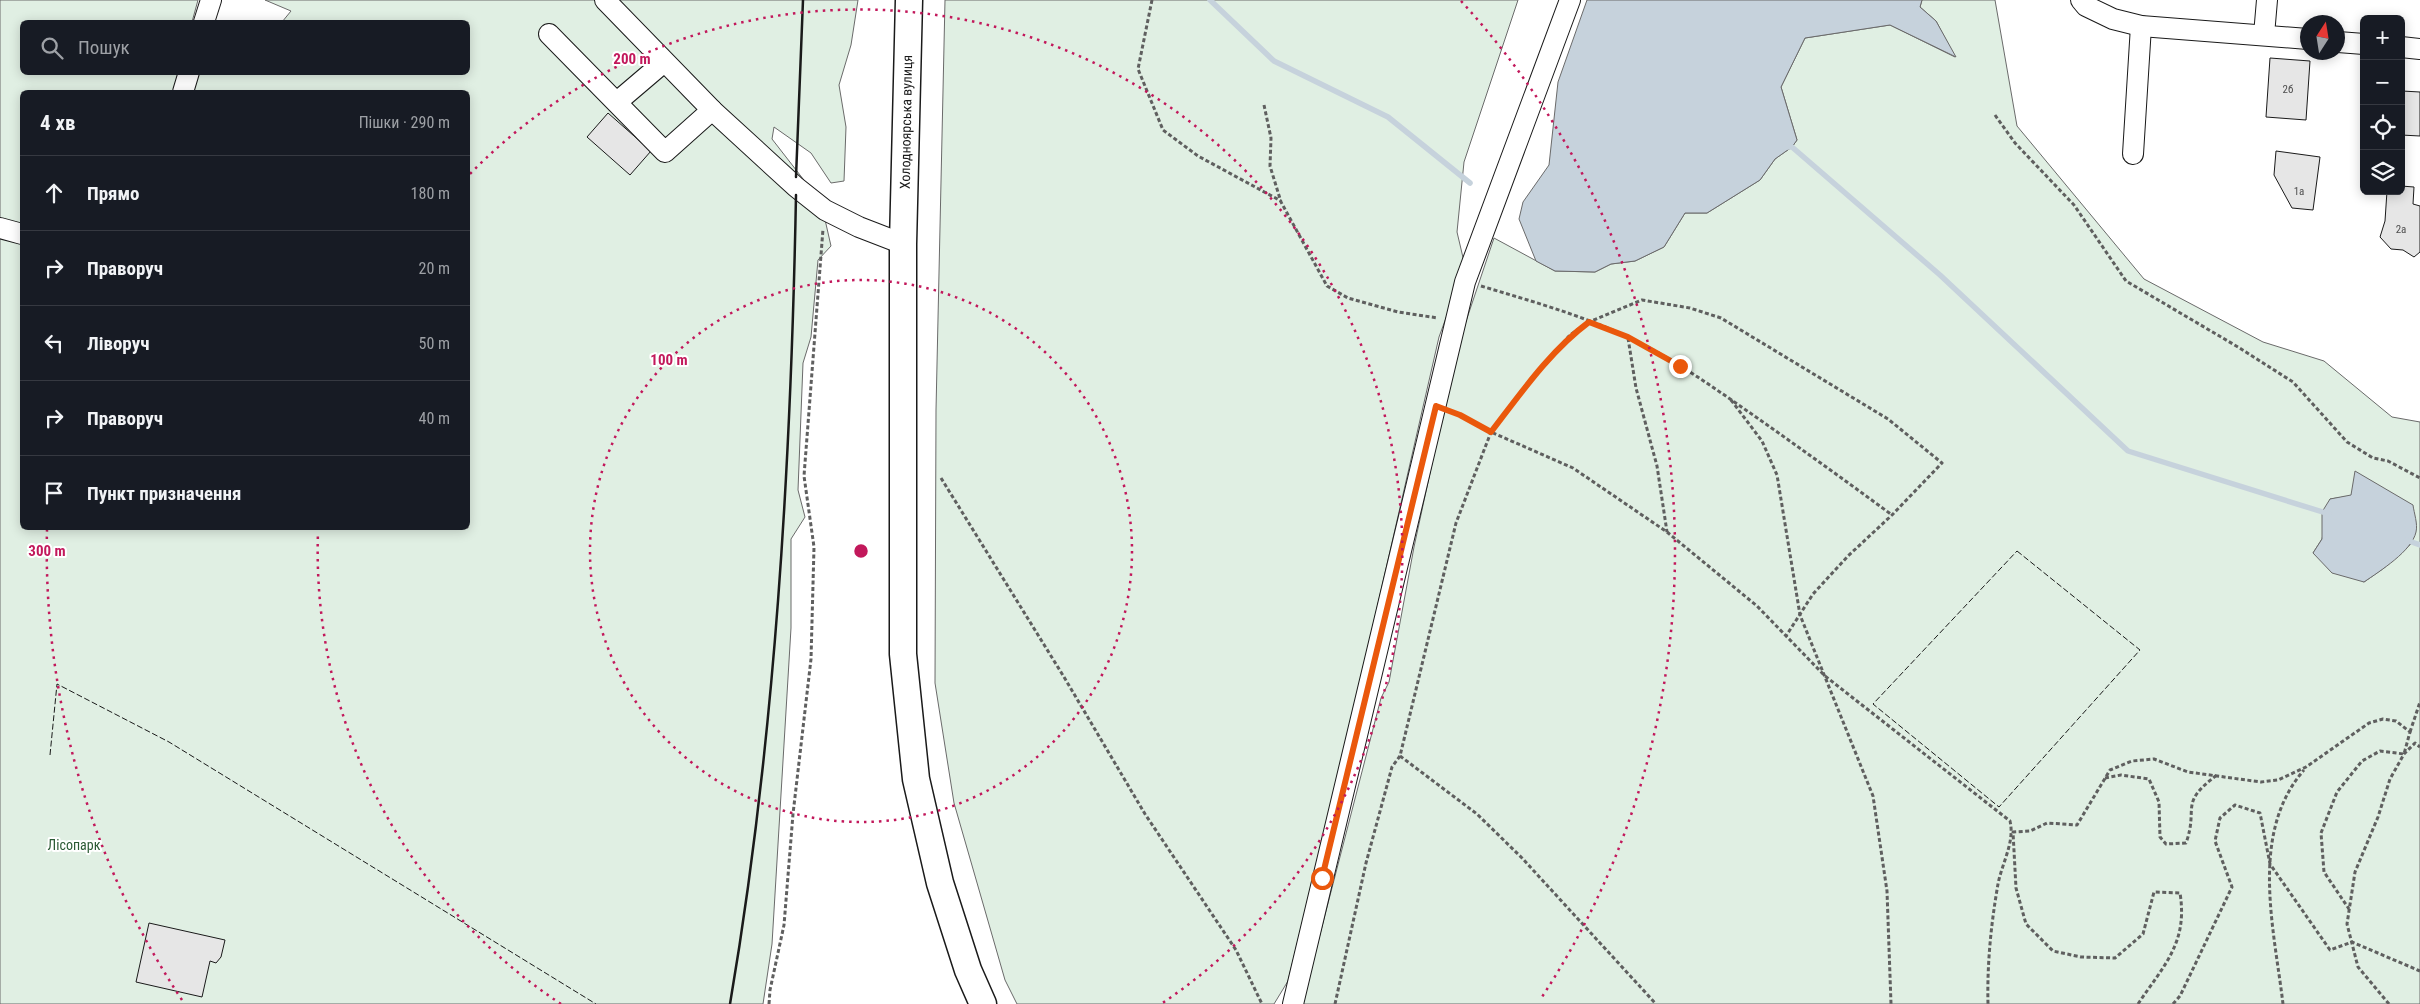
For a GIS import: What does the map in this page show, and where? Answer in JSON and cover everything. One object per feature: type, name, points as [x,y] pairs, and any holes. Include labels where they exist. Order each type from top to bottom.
[{"type":"main road","name":"Холодноярська вулиця","points":[[909,0],[904,244],[903,654],[916,780],[940,883],[968,970],[983,1004]]},
{"type":"street","points":[[205,20],[211,0]]},
{"type":"street","points":[[605,0],[664,62],[762,158],[825,210],[859,228],[904,244]]},
{"type":"street","points":[[1293,1004],[1465,282],[1570,0]]},
{"type":"street","points":[[2080,0],[2086,6],[2113,20],[2141,26],[2300,38]]},
{"type":"street","points":[[2264,35],[2267,0]]},
{"type":"street","points":[[2133,154],[2141,26]]},
{"type":"street","points":[[550,34],[665,152],[712,110]]},
{"type":"street","points":[[2345,43],[2360,44]]},
{"type":"street","points":[[2405,47],[2420,49]]},
{"type":"street","points":[[617,102],[664,62]]},
{"type":"street","points":[[184,90],[188,75]]},
{"type":"street","points":[[0,228],[20,233]]},
{"type":"path","points":[[1152,0],[1138,69],[1164,130],[1198,156],[1281,202]]},
{"type":"path","points":[[1264,105],[1271,138],[1270,166],[1281,202],[1327,286],[1348,298],[1398,312],[1438,318],[1459,310]]},
{"type":"path","points":[[1995,115],[2015,143],[2074,205],[2126,281],[2293,382],[2348,442],[2373,458],[2388,461],[2420,478]]},
{"type":"path","points":[[769,1004],[770,990],[784,925],[793,814],[811,659],[814,547],[804,476],[825,210]]},
{"type":"path","points":[[1465,282],[1549,306],[1628,337],[1680,366],[1731,400],[1892,516]]},
{"type":"path","points":[[1335,1004],[1366,863],[1392,767],[1400,756],[1456,523],[1491,432],[1526,385],[1564,343],[1589,322],[1642,300],[1690,308],[1721,318],[1888,419],[1942,463],[1892,516],[1848,556],[1813,594],[1786,636]]},
{"type":"path","points":[[1628,337],[1636,388],[1657,466],[1667,532]]},
{"type":"path","points":[[1731,400],[1762,441],[1777,475],[1800,615],[1873,796],[1887,891],[1891,1004]]},
{"type":"path","points":[[1436,406],[1460,415],[1491,432],[1573,468],[1667,532],[1757,606],[1825,676],[2010,821],[2016,888],[2026,924],[2053,951],[2081,957],[2115,958],[2143,934],[2154,892],[2180,893],[2184,913],[2176,947],[2138,1004]]},
{"type":"path","points":[[940,478],[1064,677],[1145,814],[1236,950],[1262,1004]]},
{"type":"path","points":[[2389,1004],[2358,967],[2347,924],[2355,872],[2378,817],[2390,779],[2404,754],[2420,702]]},
{"type":"path","points":[[2012,832],[2030,831],[2047,822],[2077,825],[2110,770],[2132,761],[2154,759],[2188,772],[2217,774],[2261,782],[2278,780],[2306,767],[2369,723],[2383,719],[2396,721],[2410,732]]},
{"type":"path","points":[[2404,754],[2415,743],[2420,746]]},
{"type":"path","points":[[2349,909],[2324,872],[2321,832],[2337,792],[2362,761],[2380,751],[2404,754]]},
{"type":"path","points":[[1400,756],[1477,814],[1522,858],[1656,1004]]},
{"type":"path","points":[[2283,1004],[2268,876],[2273,832],[2290,785],[2306,767]]},
{"type":"path","points":[[2105,778],[2121,774],[2149,779],[2159,802],[2160,837],[2166,844],[2175,845],[2186,843],[2190,832],[2191,802],[2199,788],[2217,774]]},
{"type":"path","points":[[2174,1004],[2180,996],[2232,887],[2215,841],[2220,818],[2235,805],[2260,813],[2270,864],[2330,950],[2352,942],[2410,965],[2420,972]]},
{"type":"path","points":[[1988,1004],[1988,962],[1998,883],[2012,832]]},
{"type":"green space","name":"Лісопарк","points":[[0,0],[198,0],[193,20],[20,20],[20,75],[470,75],[470,20],[284,20],[291,11],[265,0],[858,0],[851,45],[839,85],[846,127],[844,181],[831,183],[811,153],[774,127],[772,139],[821,202],[831,246],[818,260],[811,337],[803,363],[798,490],[805,517],[791,539],[791,628],[772,944],[763,1004],[0,1004]]},
{"type":"green space","points":[[945,0],[1518,0],[1464,162],[1457,232],[1465,266],[1439,337],[1345,748],[1288,981],[1274,1004],[1017,1004],[1005,980],[954,803],[935,683],[936,410]]},
{"type":"green space","points":[[1922,0],[1995,0],[2017,126],[2144,279],[2263,342],[2324,361],[2392,417],[2420,422],[2420,1004],[1302,1004],[1381,698],[1389,682],[1414,547],[1457,348],[1494,238],[1555,271],[1595,272],[1611,264],[1635,261],[1664,247],[1685,213],[1707,213],[1760,180],[1775,159],[1792,147],[1797,140],[1781,87],[1805,38],[1890,25],[1955,57],[1936,21],[1920,7]],"holes":[[[2351,496],[2412,543],[2384,568],[2364,582],[2313,553],[2322,539],[2330,499]]]},
{"type":"shaded area","points":[[1587,0],[1922,0],[1920,7],[1936,21],[1956,57],[1890,25],[1805,38],[1781,87],[1797,140],[1792,147],[1775,159],[1760,180],[1707,213],[1685,213],[1664,247],[1635,261],[1611,264],[1595,272],[1555,271],[1536,261],[1519,219],[1523,202],[1549,165],[1558,82]]},
{"type":"shaded area","points":[[2355,471],[2413,505],[2417,526],[2413,539],[2402,553],[2364,582],[2332,573],[2313,553],[2322,539],[2322,512],[2330,499],[2351,495]]},
{"type":"building","points":[[2270,58],[2310,61],[2306,120],[2266,117]]},
{"type":"building","points":[[2405,91],[2420,92],[2420,136],[2405,135]]},
{"type":"building","points":[[608,113],[651,151],[630,175],[587,137]]},
{"type":"building","points":[[2276,151],[2320,157],[2313,210],[2292,208],[2274,175]]},
{"type":"building","points":[[2405,186],[2414,187],[2413,204],[2420,206],[2420,252],[2414,257],[2403,250],[2391,249],[2380,237],[2385,221],[2387,195],[2405,195]]},
{"type":"building","points":[[149,923],[225,940],[221,957],[216,963],[210,961],[202,997],[136,982]]},
{"type":"waterway","points":[[1210,0],[1274,61],[1388,117],[1470,183]]},
{"type":"waterway","points":[[1785,147],[1792,147],[1940,275],[2128,451],[2329,514]]},
{"type":"waterway","points":[[2406,540],[2420,545]]},
{"type":"fence","points":[[2017,551],[2140,650],[1999,807],[1873,704],[2017,551]]},
{"type":"fence","points":[[50,755],[57,684],[169,742],[596,1004]]},
{"type":"wall","points":[[796,177],[803,0]]},
{"type":"wall","points":[[730,1004],[759,804],[778,601],[790,397],[796,195]]},
{"type":"route","points":[[1322,878],[1436,406],[1460,415],[1491,432],[1526,385],[1570,336],[1589,322],[1628,337],[1680,366]]}]
